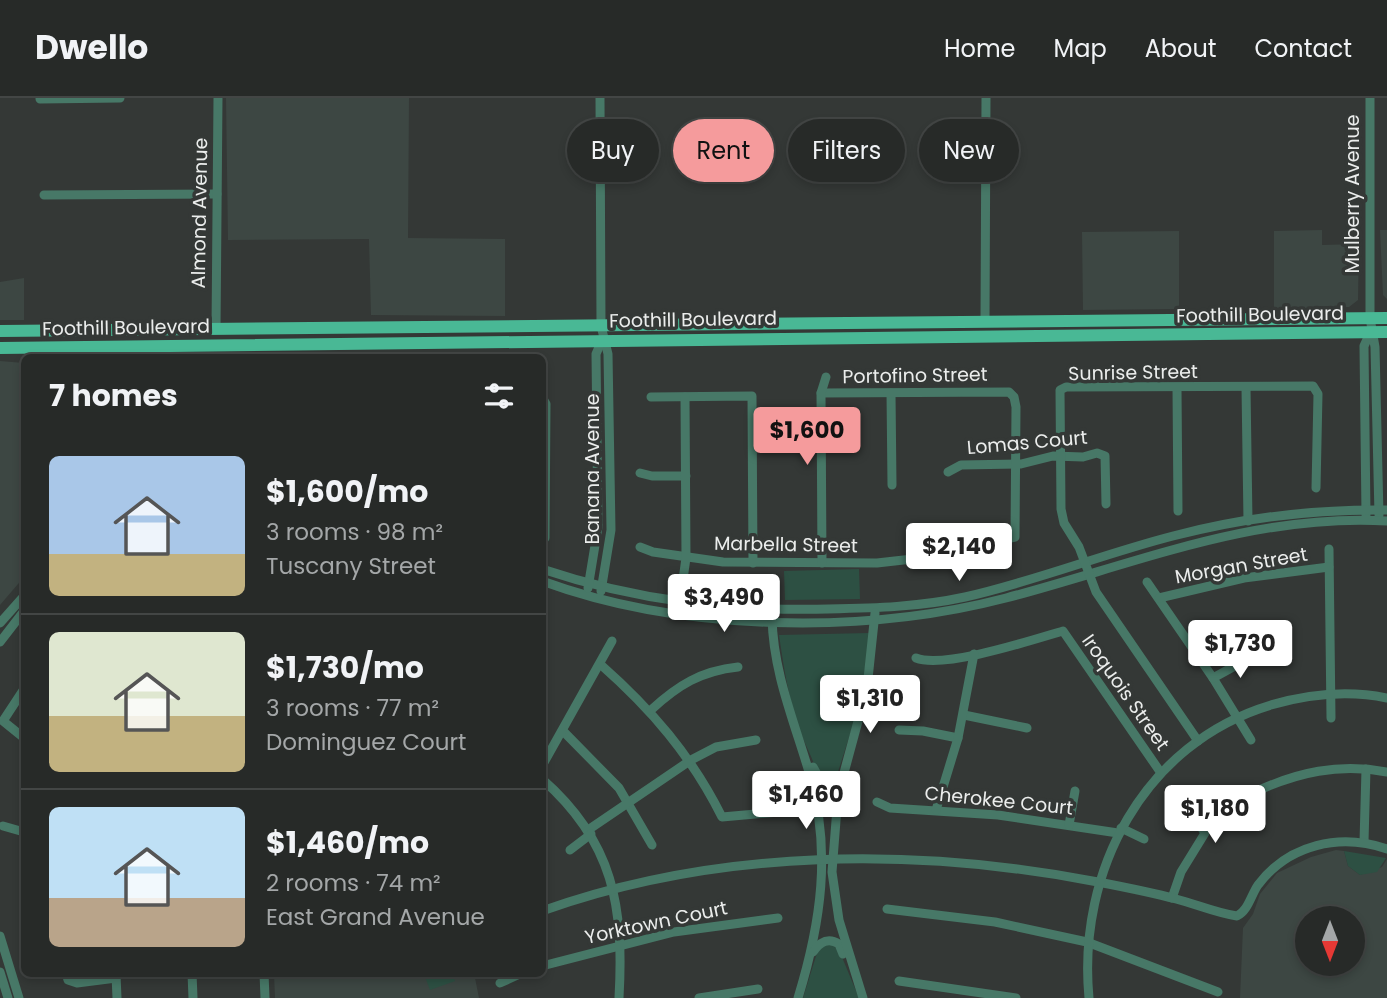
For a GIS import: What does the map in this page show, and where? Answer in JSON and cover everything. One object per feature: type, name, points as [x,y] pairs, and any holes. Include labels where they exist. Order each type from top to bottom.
[{"type":"main road","name":"Foothill Boulevard","points":[[0,331],[1387,317]]},
{"type":"main road","points":[[67,347],[67,340],[73,338],[119,337],[136,331]]},
{"type":"main road","name":"Foothill Boulevard","points":[[0,348],[1387,332]]},
{"type":"street","points":[[40,99],[120,98]]},
{"type":"street","name":"Almond Avenue","points":[[216,329],[218,98]]},
{"type":"street","name":"Banana Avenue","points":[[599,598],[611,530],[608,354],[602,340],[601,326],[600,98]]},
{"type":"street","points":[[985,322],[986,98]]},
{"type":"street","name":"Mulberry Avenue","points":[[1370,98],[1370,332],[1375,346],[1383,520]]},
{"type":"street","points":[[44,195],[217,194]]},
{"type":"street","name":"Mulberry Avenue","points":[[1366,520],[1364,346],[1370,332]]},
{"type":"street","name":"Banana Avenue","points":[[586,595],[597,541],[596,354],[602,340]]},
{"type":"street","points":[[822,563],[821,393],[826,377]]},
{"type":"street","name":"Sunrise Street","points":[[1198,741],[1096,592],[1062,516],[1057,397],[1060,390],[1066,387],[1313,386],[1318,394],[1316,488]]},
{"type":"street","points":[[1246,387],[1248,521]]},
{"type":"street","points":[[1177,388],[1178,510]]},
{"type":"street","name":"Portofino Street","points":[[821,393],[1009,392],[1016,407],[1014,464]]},
{"type":"street","points":[[891,393],[892,485]]},
{"type":"street","points":[[651,397],[752,396],[753,564]]},
{"type":"street","points":[[678,614],[686,558],[685,397]]},
{"type":"street","name":"Lomas Court","points":[[948,472],[961,466],[1014,464],[1097,453],[1105,456],[1106,504]]},
{"type":"street","name":"Marbella Street","points":[[640,547],[686,558],[753,564],[877,563],[930,557],[1015,537],[1014,464]]},
{"type":"street","points":[[640,473],[652,476],[686,475]]},
{"type":"street","points":[[546,570],[602,588],[680,603],[772,610],[875,608],[935,603],[965,597],[1173,536],[1248,521],[1383,510]]},
{"type":"street","points":[[546,582],[586,595],[678,614],[772,621],[911,617],[974,606],[1161,550],[1220,537],[1278,527],[1383,520]]},
{"type":"street","points":[[1329,549],[1331,718]]},
{"type":"street","name":"Morgan Street","points":[[1159,598],[1244,578],[1329,567]]},
{"type":"street","points":[[1147,582],[1213,678],[1251,740]]},
{"type":"street","points":[[0,623],[21,599]]},
{"type":"street","points":[[863,998],[836,909],[833,860],[835,817],[843,773],[867,688],[875,608]]},
{"type":"street","points":[[772,610],[783,690],[818,810],[822,861],[819,916],[812,952],[798,998]]},
{"type":"street","points":[[0,642],[21,615]]},
{"type":"street","name":"Iroquois Street","points":[[974,654],[1063,631],[1161,773]]},
{"type":"street","points":[[546,759],[612,641]]},
{"type":"street","points":[[916,658],[930,661],[974,654],[964,715],[936,810]]},
{"type":"street","points":[[1213,678],[1253,656]]},
{"type":"street","points":[[600,664],[651,710],[691,760],[722,817],[779,813]]},
{"type":"street","points":[[651,710],[689,680],[705,673],[738,667]]},
{"type":"street","points":[[21,694],[3,721],[21,736]]},
{"type":"street","points":[[1089,998],[1087,943],[1098,882],[1119,831],[1161,773],[1198,741],[1238,717],[1291,699],[1330,694],[1376,695],[1387,698]]},
{"type":"street","points":[[964,715],[1027,728]]},
{"type":"street","points":[[899,730],[923,731],[958,738]]},
{"type":"street","points":[[563,731],[588,753],[629,802],[652,845]]},
{"type":"street","points":[[570,850],[629,802],[691,760],[716,747],[757,740]]},
{"type":"street","points":[[805,758],[823,785],[832,784],[843,773]]},
{"type":"street","points":[[1254,793],[1295,775],[1312,771],[1366,769],[1387,772]]},
{"type":"street","points":[[1364,842],[1366,769]]},
{"type":"street","points":[[546,784],[589,832],[615,889],[620,944],[619,998]]},
{"type":"street","points":[[1069,825],[1075,791]]},
{"type":"street","points":[[1172,898],[1181,873],[1205,833],[1181,796]]},
{"type":"street","name":"Cherokee Court","points":[[877,802],[890,808],[936,810],[1119,831],[1144,839]]},
{"type":"street","points":[[3,826],[21,831]]},
{"type":"street","points":[[546,909],[672,876],[731,867],[833,860],[922,860],[1023,870],[1098,882],[1239,916],[1260,882],[1291,855],[1311,846],[1334,841],[1364,842],[1387,849]]},
{"type":"street","points":[[887,909],[995,922],[1087,943],[1218,992]]},
{"type":"street","name":"Yorktown Court","points":[[546,966],[620,944],[674,932],[778,918]]},
{"type":"street","points":[[0,936],[19,998]]},
{"type":"street","points":[[812,952],[822,942],[834,941],[854,969]]},
{"type":"street","points":[[0,972],[8,998]]},
{"type":"street","points":[[68,977],[77,983],[110,977]]},
{"type":"street","points":[[116,977],[117,998]]},
{"type":"street","points":[[192,977],[194,998]]},
{"type":"street","points":[[264,977],[265,998]]},
{"type":"street","points":[[500,983],[513,977]]},
{"type":"street","points":[[899,981],[1016,998]]},
{"type":"street","points":[[699,998],[758,989]]},
{"type":"shaded area","points":[[226,98],[409,98],[408,238],[505,239],[505,316],[371,315],[369,239],[228,240]]},
{"type":"shaded area","points":[[1322,230],[1322,245],[1359,244],[1358,300],[1349,307],[1274,309],[1274,231]]},
{"type":"shaded area","points":[[1380,230],[1387,230],[1387,299],[1383,295]]},
{"type":"shaded area","points":[[1179,231],[1179,309],[1083,310],[1082,232]]},
{"type":"shaded area","points":[[24,278],[24,320],[0,320],[0,282]]},
{"type":"shaded area","points":[[0,361],[21,363],[21,580],[0,605]]},
{"type":"shaded area","points":[[1336,850],[1344,851],[1348,866],[1360,875],[1382,867],[1387,859],[1387,998],[1240,998],[1243,928],[1253,914],[1260,894],[1277,873],[1311,857]]},
{"type":"shaded area","points":[[274,977],[475,977],[479,998],[275,998]]},
{"type":"green space","points":[[859,569],[860,599],[785,600],[784,571]]},
{"type":"green space","points":[[870,633],[860,703],[837,775],[832,780],[824,781],[817,771],[793,710],[779,635]]},
{"type":"green space","points":[[1344,851],[1386,858],[1377,872],[1360,875],[1348,866]]},
{"type":"green space","points":[[824,945],[832,945],[839,950],[859,998],[803,998],[817,953]]},
{"type":"green space","points":[[425,977],[454,977],[455,981],[430,990]]}]
